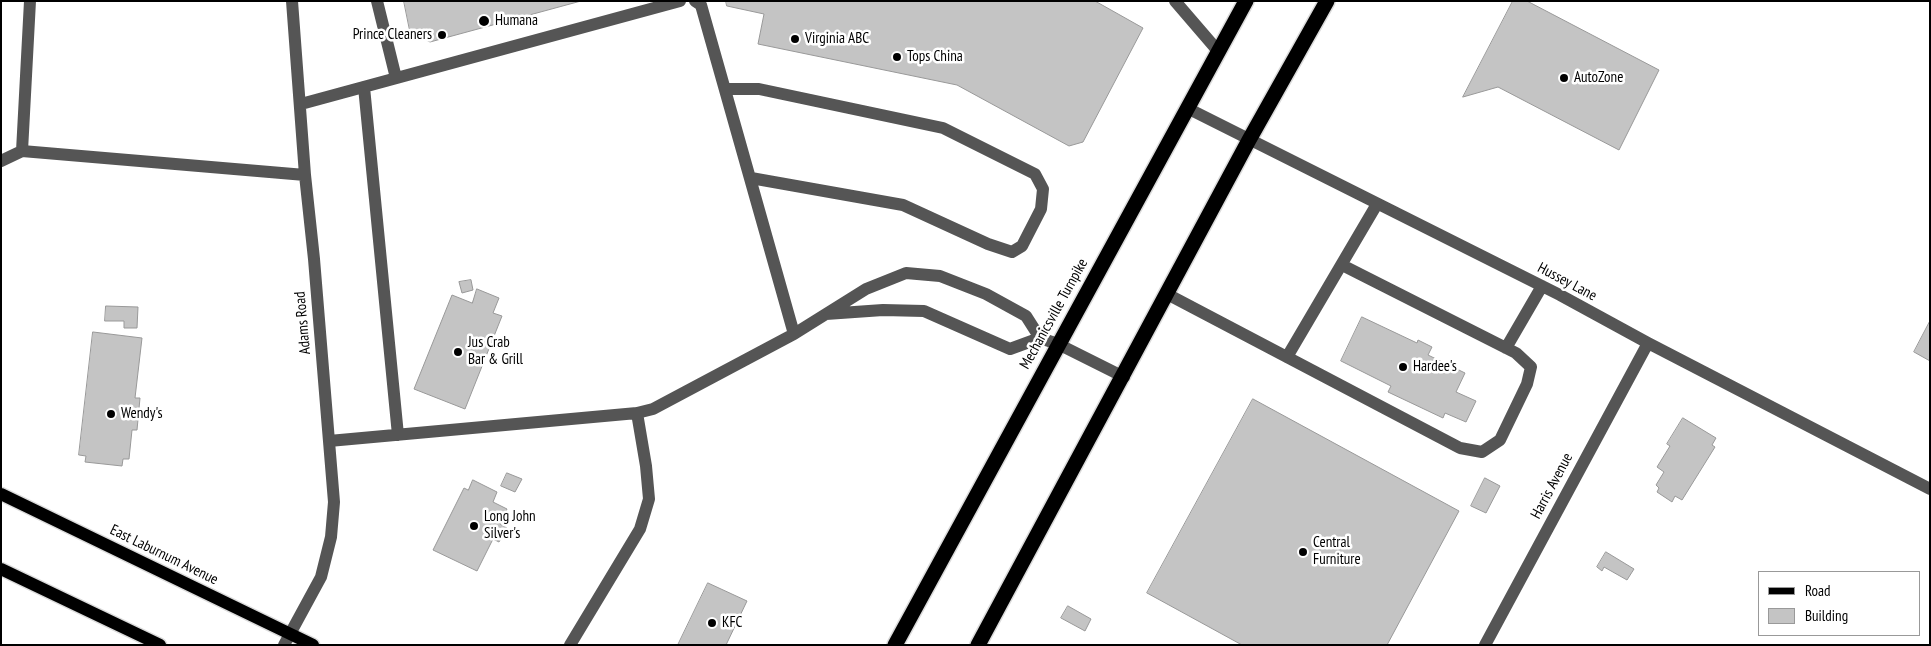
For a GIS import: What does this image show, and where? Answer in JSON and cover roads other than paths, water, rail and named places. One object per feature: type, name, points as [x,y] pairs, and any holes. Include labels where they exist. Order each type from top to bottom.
[{"type":"highway","name":"Mechanicsville Turnpike","points":[[895,645],[1246,1]]},
{"type":"highway","points":[[978,645],[1249,140],[1327,1]]},
{"type":"main road","name":"East Laburnum Avenue","points":[[1,494],[288,639],[313,645]]},
{"type":"main road","points":[[1,570],[160,645]]},
{"type":"street","points":[[22,151],[30,1]]},
{"type":"street","name":"Adams Road","points":[[288,639],[320,577],[331,537],[334,502],[305,175],[292,1]]},
{"type":"street","points":[[377,1],[396,78]]},
{"type":"street","points":[[301,104],[680,1]]},
{"type":"street","points":[[694,1],[701,5],[794,334]]},
{"type":"street","points":[[1175,1],[1218,52]]},
{"type":"street","points":[[364,87],[398,434]]},
{"type":"street","points":[[725,89],[759,89],[943,128],[1034,174],[1042,189],[1041,209],[1022,246],[1012,252],[988,244],[902,205],[750,178]]},
{"type":"street","name":"Hussey Lane","points":[[1187,108],[1542,286],[1930,489]]},
{"type":"street","points":[[1,161],[22,151],[305,175]]},
{"type":"street","points":[[1287,357],[1377,204]]},
{"type":"street","points":[[1167,294],[1460,448],[1482,452],[1500,440],[1528,384],[1531,368],[1516,353],[1342,265]]},
{"type":"street","points":[[329,440],[637,413],[654,409],[794,334],[866,289],[906,273],[940,276],[986,294],[1026,316],[1040,338]]},
{"type":"street","points":[[1506,348],[1542,286]]},
{"type":"street","points":[[826,314],[883,310],[924,311],[1010,349],[1040,338],[1058,344],[1124,376]]},
{"type":"street","name":"Harris Avenue","points":[[1485,645],[1648,343]]},
{"type":"street","points":[[570,645],[640,529],[649,498],[646,466],[637,413]]},
{"type":"place","name":"Humana","points":[[484,21]]},
{"type":"place","name":"Prince Cleaners","points":[[442,35]]},
{"type":"place","name":"Virginia ABC","points":[[795,39]]},
{"type":"place","name":"Tops China","points":[[897,57]]},
{"type":"place","name":"AutoZone","points":[[1564,78]]},
{"type":"place","name":"Jus Crab Bar & Grill","points":[[458,352]]},
{"type":"place","name":"Hardee's","points":[[1403,367]]},
{"type":"place","name":"Wendy's","points":[[111,414]]},
{"type":"place","name":"Long John Silver's","points":[[474,526]]},
{"type":"place","name":"Central Furniture","points":[[1303,552]]},
{"type":"place","name":"KFC","points":[[712,623]]}]
